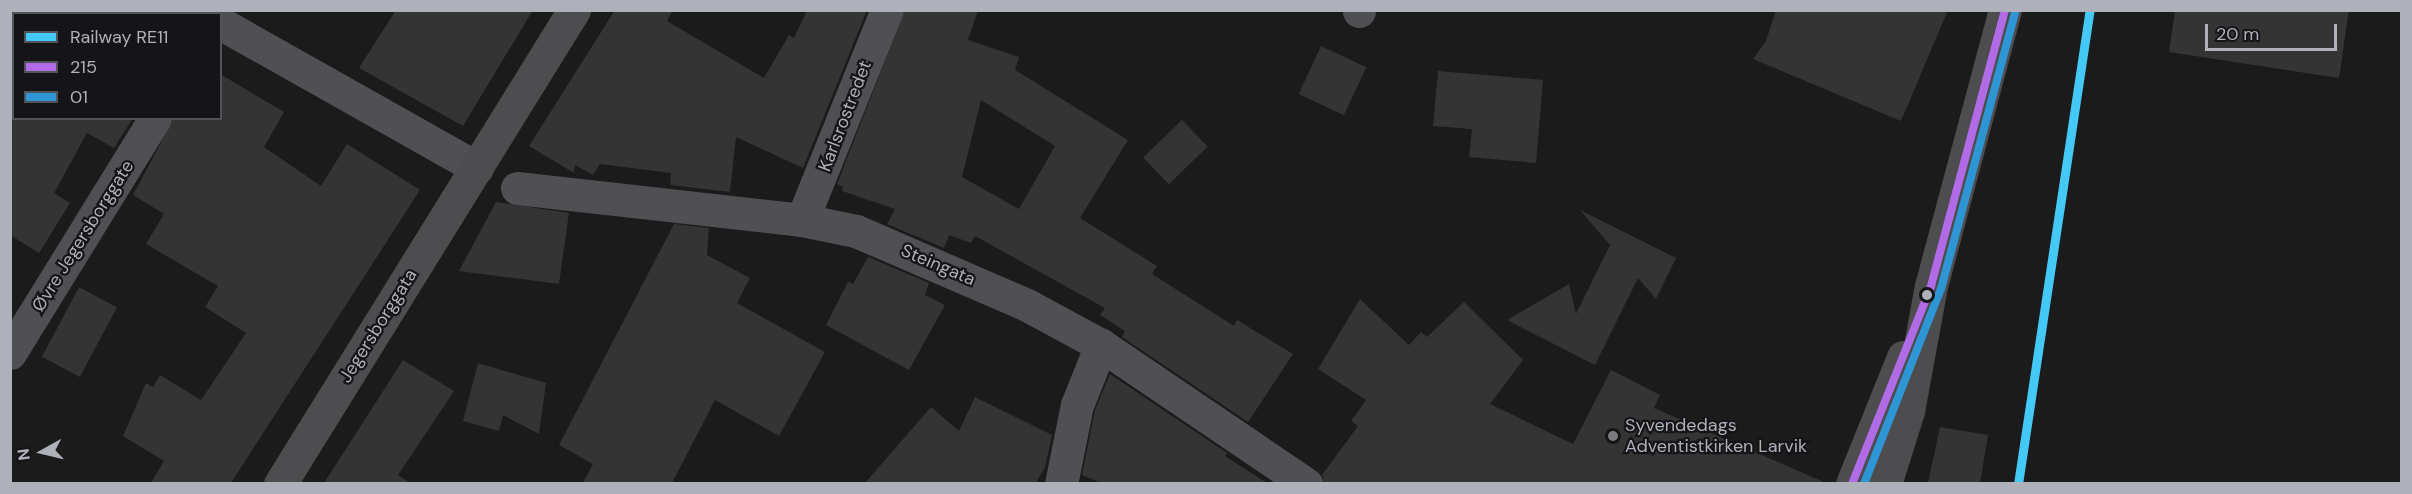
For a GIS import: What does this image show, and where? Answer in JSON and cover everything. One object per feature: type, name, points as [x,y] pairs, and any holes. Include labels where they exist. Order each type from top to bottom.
[{"type":"main road","name":"Jegersborggata","points":[[280,483],[574,10]]},
{"type":"main road","points":[[1885,483],[1908,411],[1931,286],[2005,10]]},
{"type":"main road","points":[[1852,483],[1931,286]]},
{"type":"street","name":"Karlsrostredet","points":[[802,220],[886,10]]},
{"type":"street","points":[[222,24],[477,168]]},
{"type":"street","name":"Øvre Jegersborggate","points":[[10,353],[154,120]]},
{"type":"street","name":"Steingata","points":[[517,188],[802,220],[856,231],[939,264],[1027,304],[1101,345],[1306,483]]},
{"type":"street","points":[[1061,483],[1077,405],[1101,345]]},
{"type":"building","points":[[396,10],[533,10],[463,126],[359,68]]},
{"type":"building","points":[[615,10],[673,10],[667,21],[764,78],[789,35],[794,38],[807,10],[867,10],[803,168],[736,137],[730,192],[670,185],[671,173],[600,164],[593,175],[575,165],[574,173],[529,146]]},
{"type":"building","points":[[905,10],[978,10],[968,40],[1019,57],[1015,70],[1128,140],[1080,218],[1157,266],[1152,274],[1234,326],[1237,320],[1293,354],[1248,422],[1122,337],[1125,331],[1100,315],[1105,308],[975,236],[971,243],[949,235],[944,248],[887,224],[895,209],[842,191],[843,187],[837,184]],"holes":[[[981,100],[1055,146],[1019,209],[962,177]]]},
{"type":"building","points":[[1776,10],[1948,10],[1901,121],[1753,59],[1766,41]]},
{"type":"building","points":[[2175,10],[2349,10],[2339,78],[2169,52]]},
{"type":"building","points":[[1321,46],[1366,67],[1344,115],[1299,94]]},
{"type":"building","points":[[1438,71],[1543,80],[1536,163],[1469,157],[1472,129],[1433,126]]},
{"type":"building","points":[[222,75],[284,112],[264,147],[321,186],[347,144],[420,190],[231,483],[151,483],[164,461],[123,436],[146,383],[153,387],[160,375],[201,400],[246,333],[205,307],[218,286],[146,244],[164,214],[133,195],[173,120],[222,120]]},
{"type":"building","points":[[10,118],[12,120],[132,120],[114,148],[87,133],[54,193],[70,203],[39,253],[10,235]]},
{"type":"building","points":[[1182,120],[1208,147],[1169,184],[1143,158]]},
{"type":"building","points":[[496,202],[569,213],[559,284],[459,271]]},
{"type":"building","points":[[1580,210],[1676,258],[1656,299],[1638,278],[1595,365],[1507,320],[1569,284],[1576,314],[1610,245]]},
{"type":"building","points":[[674,224],[709,228],[707,255],[750,278],[737,303],[825,352],[779,436],[715,400],[672,483],[583,483],[593,464],[559,445]]},
{"type":"building","points":[[868,257],[929,283],[925,295],[945,305],[909,370],[826,325],[848,282],[853,284]]},
{"type":"building","points":[[79,287],[117,307],[80,377],[42,357]]},
{"type":"building","points":[[1360,299],[1409,345],[1421,332],[1427,337],[1464,302],[1523,360],[1490,404],[1573,444],[1611,370],[1660,395],[1654,408],[1826,483],[1324,483],[1322,475],[1358,426],[1351,421],[1366,400],[1318,369]]},
{"type":"building","points":[[403,360],[454,391],[398,475],[410,483],[324,483]]},
{"type":"building","points":[[478,363],[546,383],[539,434],[503,415],[499,431],[463,421]]},
{"type":"building","points":[[1110,374],[1227,453],[1225,456],[1267,483],[1101,483],[1082,475],[1095,410]]},
{"type":"building","points":[[975,397],[1052,435],[1045,467],[1036,483],[865,483],[931,407],[959,431]]},
{"type":"building","points":[[1940,427],[1988,435],[1980,483],[1928,483]]},
{"type":"rail line","name":"RE11","points":[[2018,484],[2090,10]]},
{"type":"transit line","name":"215","points":[[1852,484],[1931,286],[2005,10]]},
{"type":"transit line","name":"01","points":[[1864,484],[1941,289],[2015,13]]},
{"type":"place","name":"Syvendedags Adventistkirken Larvik","points":[[1613,436]]}]
